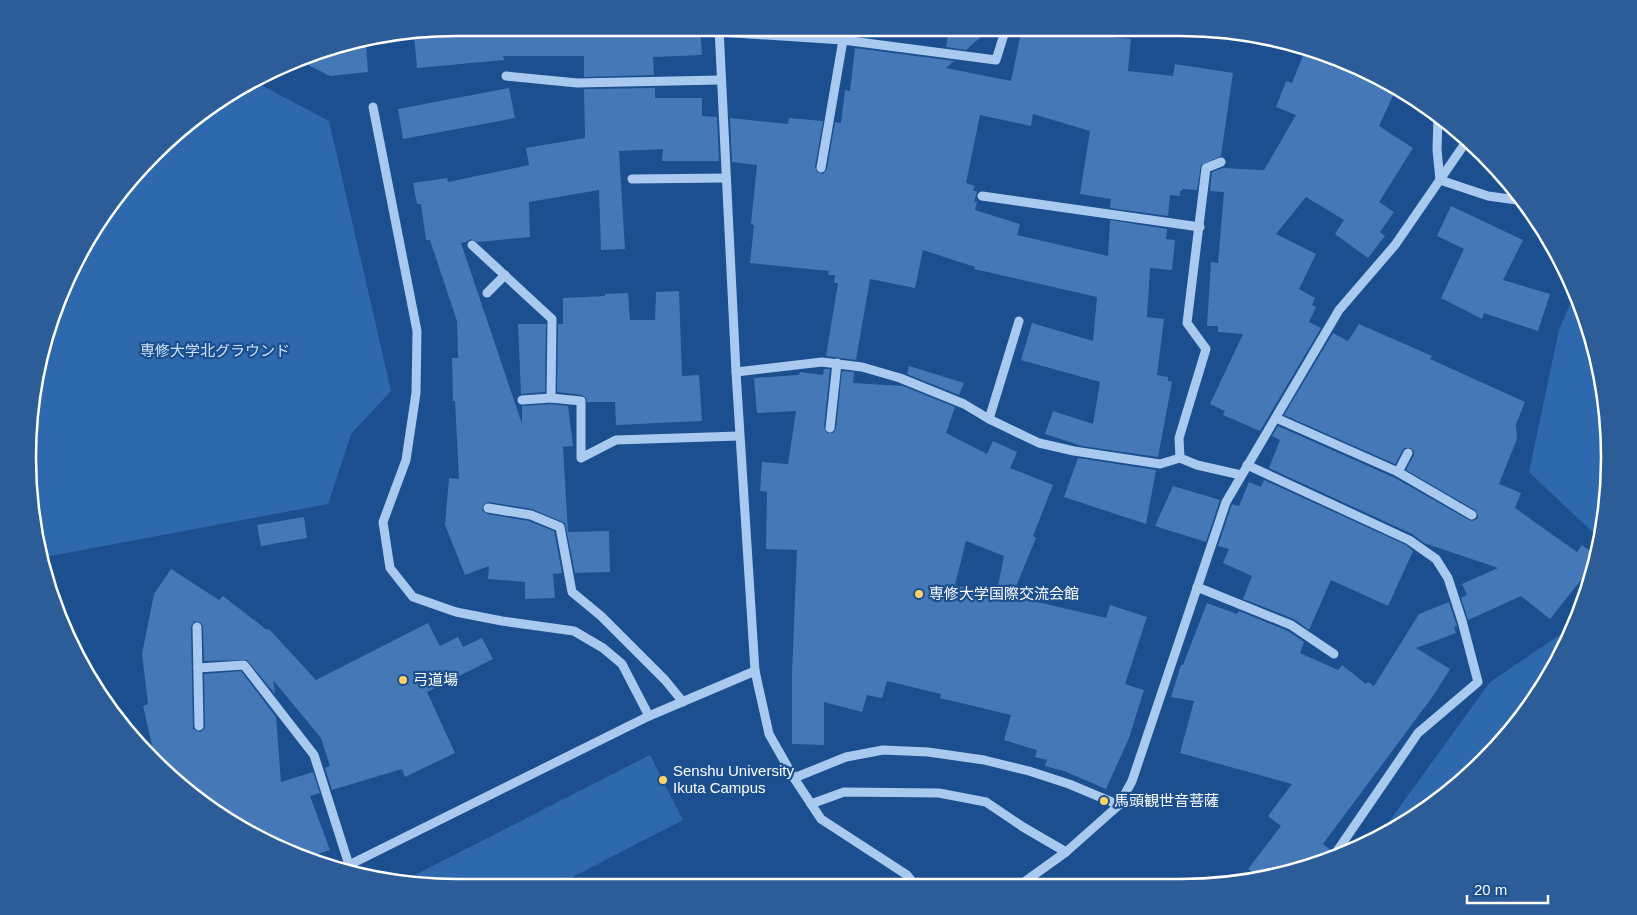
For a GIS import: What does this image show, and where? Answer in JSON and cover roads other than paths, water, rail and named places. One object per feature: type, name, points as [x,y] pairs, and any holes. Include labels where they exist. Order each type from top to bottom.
[{"type":"street","points":[[719,36],[739,436],[755,671],[769,734],[794,778],[821,819],[907,875],[910,879]]},
{"type":"street","points":[[793,36],[843,40],[996,60],[1004,36]]},
{"type":"street","points":[[821,168],[843,40]]},
{"type":"street","points":[[506,76],[577,83],[720,80]]},
{"type":"street","points":[[373,106],[417,331],[416,393],[406,460],[384,522],[390,568],[413,597],[456,612],[502,621],[574,631],[603,648],[622,664],[649,716]]},
{"type":"street","points":[[1438,124],[1437,150],[1440,180]]},
{"type":"street","points":[[1028,879],[1066,852],[1119,805],[1132,781],[1226,502],[1339,310],[1396,246],[1463,147]]},
{"type":"street","points":[[1180,458],[1179,438],[1206,349],[1188,323],[1206,168],[1222,162]]},
{"type":"street","points":[[632,179],[726,178]]},
{"type":"street","points":[[1440,180],[1488,196],[1513,199]]},
{"type":"street","points":[[982,196],[1200,227]]},
{"type":"street","points":[[472,245],[552,319],[551,398]]},
{"type":"street","points":[[486,293],[505,275]]},
{"type":"street","points":[[989,419],[1019,321]]},
{"type":"street","points":[[736,372],[822,362],[862,367],[900,378],[964,404],[989,419],[1038,443],[1074,451],[1160,464],[1180,458],[1197,465],[1241,475]]},
{"type":"street","points":[[830,428],[837,363]]},
{"type":"street","points":[[522,400],[551,398],[582,401],[581,458],[616,440],[739,436]]},
{"type":"street","points":[[1276,418],[1398,472],[1472,515]]},
{"type":"street","points":[[1398,472],[1408,453]]},
{"type":"street","points":[[1247,465],[1409,540],[1436,560],[1448,578],[1478,682],[1418,733],[1339,848]]},
{"type":"street","points":[[488,508],[531,515],[560,527],[572,592],[601,616],[665,680],[684,702]]},
{"type":"street","points":[[1197,587],[1291,625],[1334,654]]},
{"type":"street","points":[[197,627],[199,726]]},
{"type":"street","points":[[198,668],[244,665],[314,755],[344,863]]},
{"type":"street","points":[[350,865],[649,716],[755,671]]},
{"type":"street","points":[[794,778],[855,755],[883,750],[928,752],[984,760],[1029,771],[1069,784],[1119,805]]},
{"type":"street","points":[[811,804],[844,792],[939,793],[986,802],[1023,827],[1066,852]]},
{"type":"place","name":"専修大学国際交流会館","points":[[919,594]]},
{"type":"place","name":"弓道場","points":[[403,680]]},
{"type":"place","name":"Senshu University Ikuta Campus","points":[[663,780]]},
{"type":"place","name":"馬頭観世音菩薩","points":[[1104,801]]},
{"type":"park label","name":"専修大学北グラウンド","points":[[215,351]]}]
